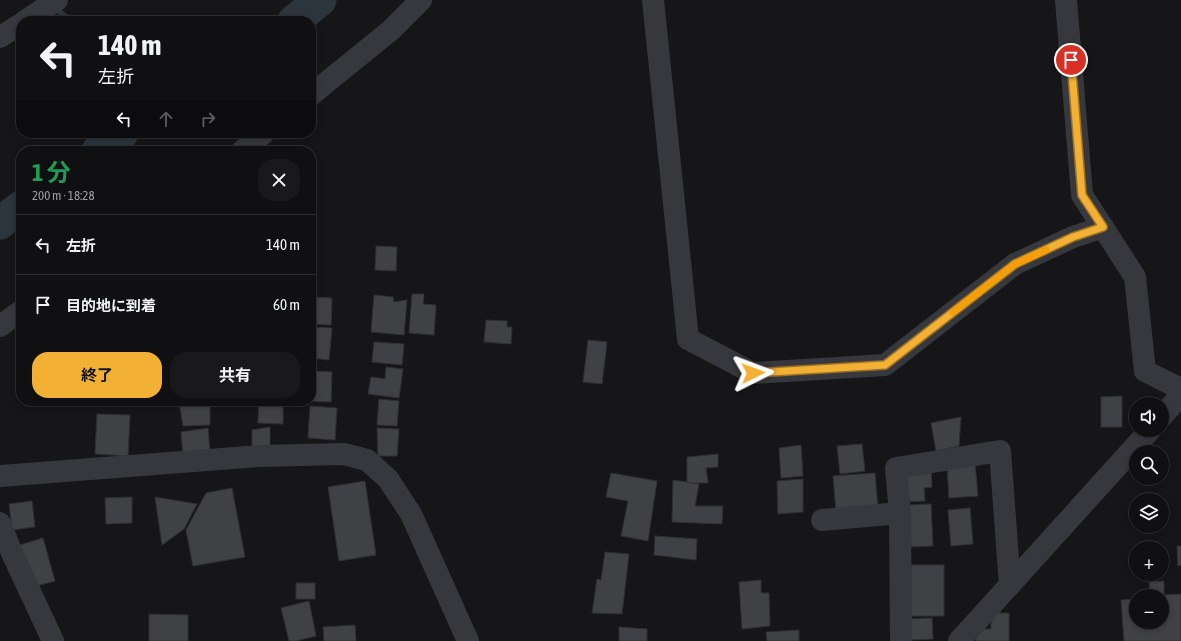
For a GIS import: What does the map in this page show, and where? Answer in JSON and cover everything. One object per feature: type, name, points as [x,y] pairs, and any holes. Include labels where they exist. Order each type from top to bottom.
[{"type":"street","points":[[33,16],[57,0]]},
{"type":"street","points":[[316,91],[391,30],[421,0]]},
{"type":"street","points":[[653,0],[688,339],[753,373],[885,365],[1015,264],[1073,237],[1103,227]]},
{"type":"street","points":[[1066,0],[1082,195],[1135,277],[1145,371],[1181,388]]},
{"type":"street","points":[[0,37],[16,27]]},
{"type":"street","points":[[248,146],[258,138]]},
{"type":"street","points":[[0,326],[16,315]]},
{"type":"street","points":[[1169,408],[1181,395]]},
{"type":"street","points":[[959,641],[1144,437]]},
{"type":"street","points":[[901,641],[900,513],[896,468],[1000,451],[1010,585]]},
{"type":"street","points":[[0,476],[259,456],[344,454],[367,460],[388,479],[411,514],[468,641]]},
{"type":"street","points":[[822,520],[900,513]]},
{"type":"street","points":[[0,523],[12,553],[53,641]]},
{"type":"building","points":[[376,246],[397,247],[396,271],[375,270]]},
{"type":"building","points":[[412,294],[424,294],[423,304],[436,305],[434,335],[409,333]]},
{"type":"building","points":[[374,295],[393,297],[394,302],[407,300],[404,335],[371,332]]},
{"type":"building","points":[[316,297],[332,298],[331,325],[316,324]]},
{"type":"building","points":[[486,320],[507,321],[507,327],[512,327],[511,344],[484,342]]},
{"type":"building","points":[[316,327],[332,328],[329,360],[316,359]]},
{"type":"building","points":[[588,340],[607,342],[602,384],[583,382]]},
{"type":"building","points":[[374,342],[404,344],[402,365],[372,362]]},
{"type":"building","points":[[386,367],[403,369],[399,398],[368,394],[371,377],[385,379]]},
{"type":"building","points":[[316,371],[332,372],[331,402],[316,401]]},
{"type":"building","points":[[1122,396],[1122,427],[1101,427],[1101,397]]},
{"type":"building","points":[[379,399],[399,401],[397,426],[377,425]]},
{"type":"building","points":[[180,406],[210,406],[210,425],[183,426]]},
{"type":"building","points":[[259,406],[283,406],[283,424],[258,423]]},
{"type":"building","points":[[310,406],[337,408],[335,440],[308,438]]},
{"type":"building","points":[[97,414],[130,415],[128,456],[95,454]]},
{"type":"building","points":[[961,417],[959,446],[936,451],[931,423]]},
{"type":"building","points":[[270,427],[270,446],[252,447],[252,430]]},
{"type":"building","points":[[208,428],[210,453],[183,457],[181,432]]},
{"type":"building","points":[[377,428],[399,429],[397,456],[378,456]]},
{"type":"building","points":[[862,444],[865,471],[840,474],[837,446]]},
{"type":"building","points":[[801,445],[803,476],[781,478],[779,448]]},
{"type":"building","points":[[718,454],[718,467],[706,468],[708,483],[687,483],[687,457]]},
{"type":"building","points":[[975,464],[978,496],[949,498],[947,466]]},
{"type":"building","points":[[931,468],[932,487],[924,488],[925,501],[904,502],[901,470]]},
{"type":"building","points":[[611,473],[657,481],[648,541],[621,536],[628,501],[606,497]]},
{"type":"building","points":[[875,473],[878,509],[836,512],[833,476]]},
{"type":"building","points":[[803,479],[803,512],[778,514],[777,481]]},
{"type":"building","points":[[673,480],[699,484],[695,506],[723,506],[722,524],[672,522]]},
{"type":"building","points":[[365,481],[376,555],[339,561],[328,487]]},
{"type":"building","points":[[232,488],[245,557],[193,566],[186,530],[206,493]]},
{"type":"building","points":[[132,497],[132,523],[106,524],[105,498]]},
{"type":"building","points":[[155,497],[197,504],[184,529],[162,545]]},
{"type":"building","points":[[32,501],[35,527],[12,530],[9,504]]},
{"type":"building","points":[[931,504],[933,546],[911,547],[909,505]]},
{"type":"building","points":[[970,508],[973,544],[951,546],[948,510]]},
{"type":"building","points":[[655,536],[697,539],[696,560],[654,555]]},
{"type":"building","points":[[43,538],[55,581],[21,590],[10,548]]},
{"type":"building","points":[[1177,546],[1181,546],[1181,565],[1178,566]]},
{"type":"building","points":[[605,552],[629,554],[622,614],[592,613],[597,579],[601,580]]},
{"type":"building","points":[[911,565],[944,565],[944,616],[911,616]]},
{"type":"building","points":[[761,580],[761,593],[769,593],[770,626],[742,629],[739,582]]},
{"type":"building","points":[[1164,581],[1164,589],[1150,589],[1149,582]]},
{"type":"building","points":[[296,583],[315,583],[315,599],[296,599]]},
{"type":"building","points":[[1181,594],[1181,641],[1124,641],[1121,600],[1129,599],[1129,629],[1169,629],[1169,595]]},
{"type":"building","points":[[309,601],[316,636],[296,641],[289,641],[281,608]]},
{"type":"building","points":[[991,613],[1009,613],[1009,641],[976,641],[976,629],[991,629]]},
{"type":"building","points":[[149,614],[188,615],[188,641],[149,641]]},
{"type":"building","points":[[932,618],[933,639],[908,640],[908,619]]},
{"type":"building","points":[[355,625],[356,641],[324,641],[323,627]]},
{"type":"building","points":[[619,627],[647,629],[647,641],[619,641]]},
{"type":"building","points":[[799,630],[799,641],[767,641],[766,632]]},
{"type":"waterway","points":[[300,16],[320,0]]},
{"type":"waterway","points":[[53,7],[65,16]]},
{"type":"waterway","points":[[105,146],[115,138]]},
{"type":"waterway","points":[[0,223],[16,211]]},
{"type":"slow traffic","points":[[953,312],[1015,264],[1046,250]]},
{"type":"route","points":[[753,373],[885,365],[1015,264],[1073,237],[1103,227],[1082,195],[1071,60]]}]
